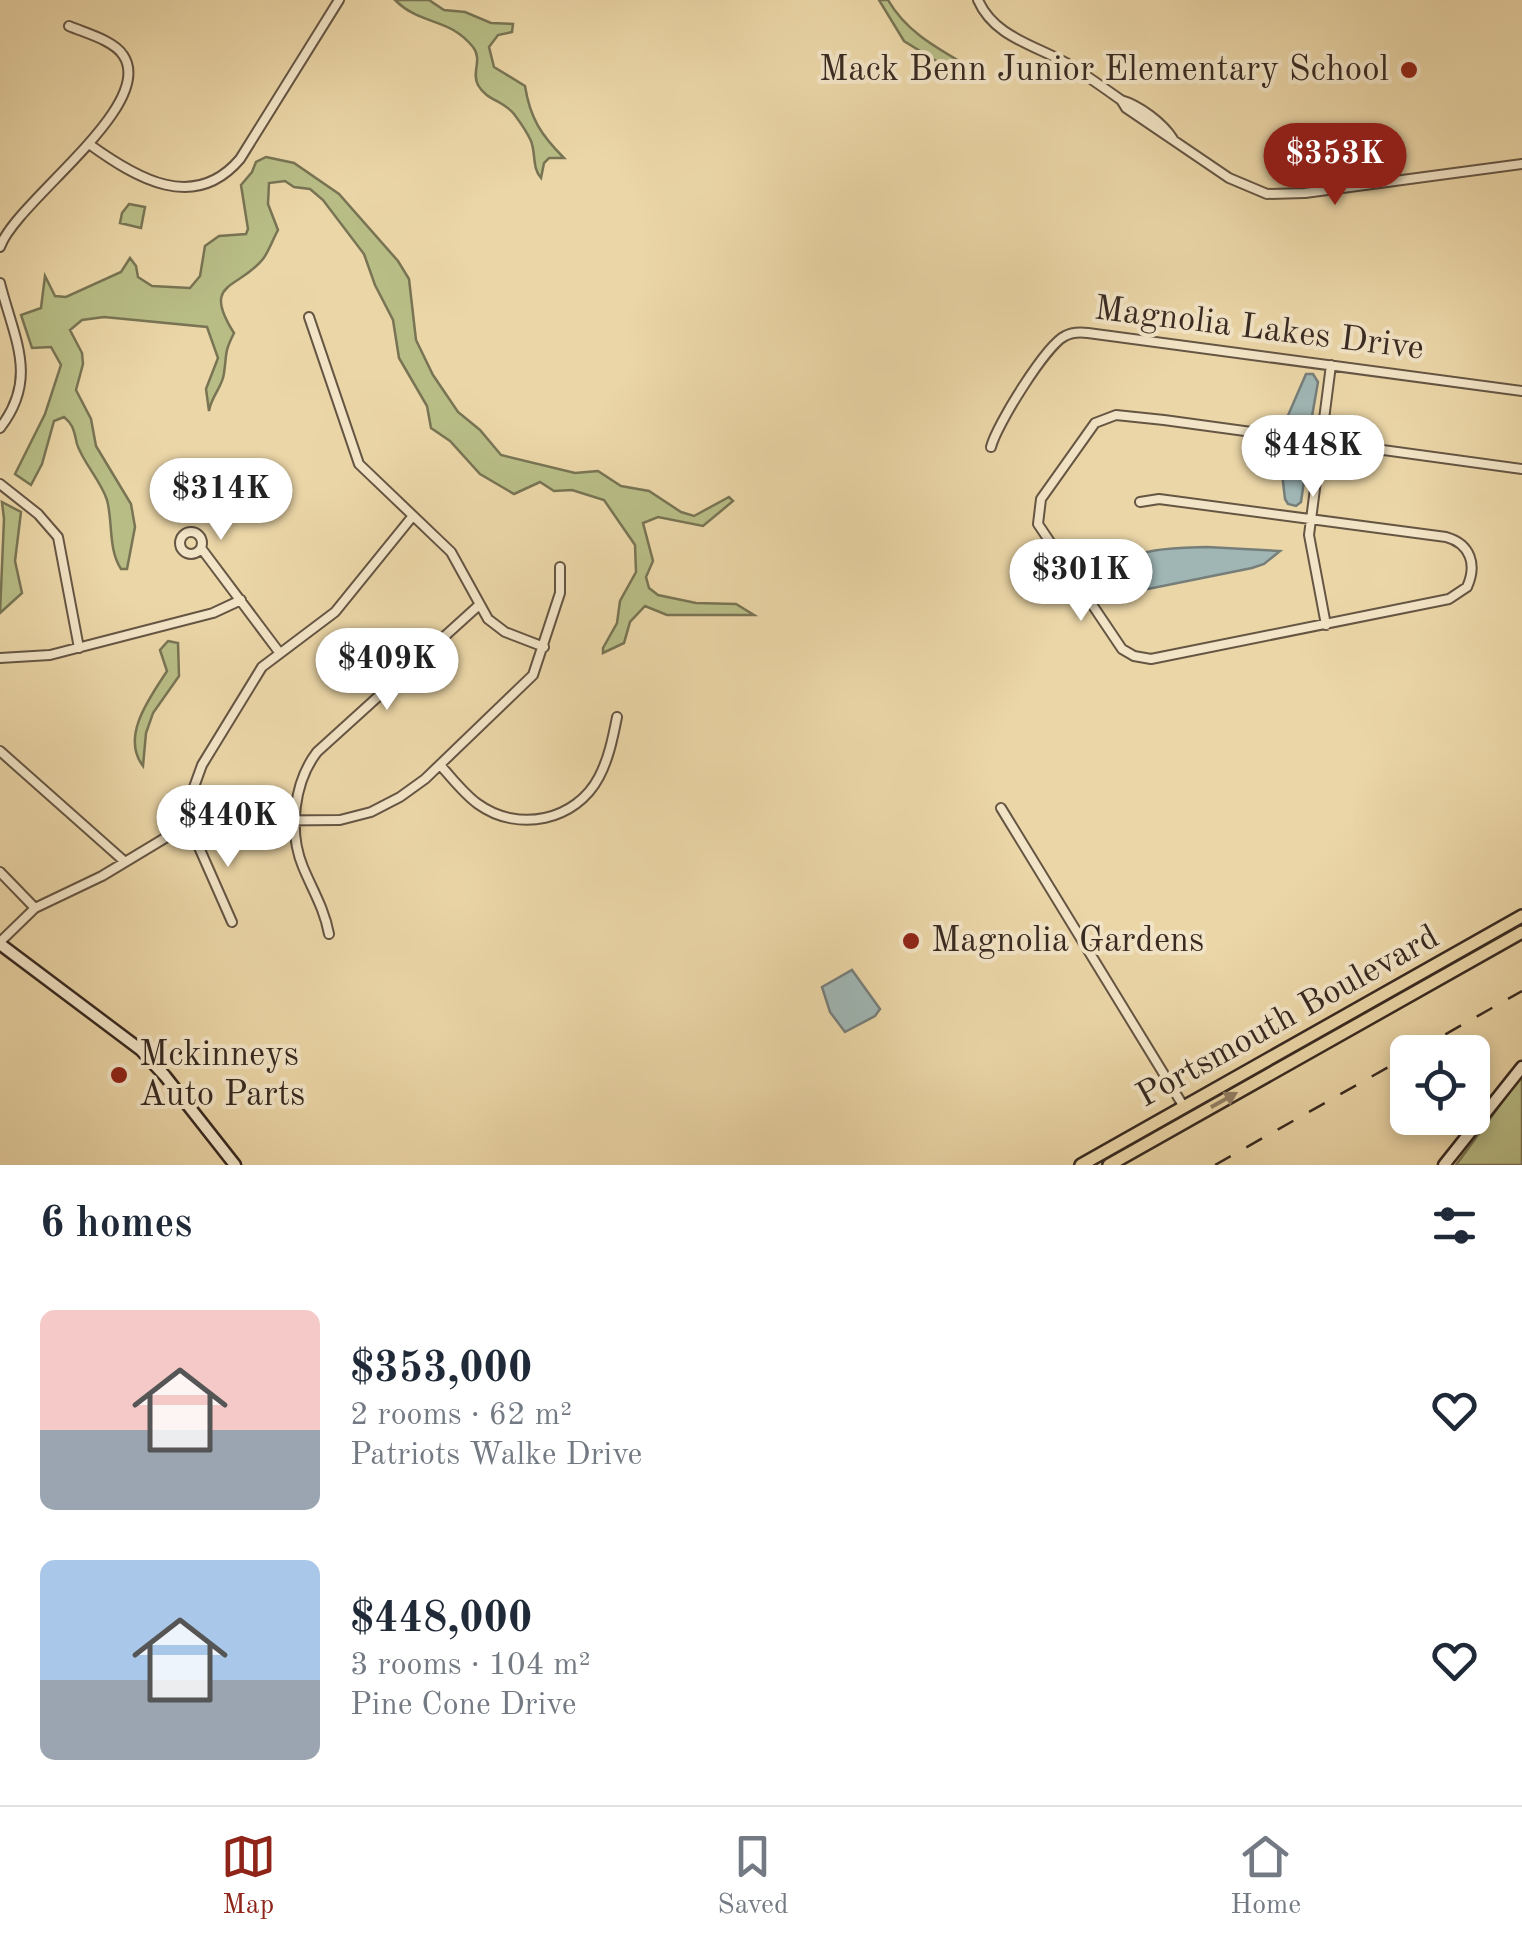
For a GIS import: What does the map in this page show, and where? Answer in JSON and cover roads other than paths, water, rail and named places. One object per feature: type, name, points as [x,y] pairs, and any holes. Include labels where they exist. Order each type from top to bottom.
[{"type":"main road","name":"Portsmouth Boulevard","points":[[1329,1034],[1522,916]]},
{"type":"main road","name":"Portsmouth Boulevard","points":[[1081,1165],[1522,932]]},
{"type":"main road","points":[[0,943],[141,1050],[235,1165]]},
{"type":"main road","points":[[1444,1165],[1522,1066]]},
{"type":"main road","name":"Portsmouth Boulevard","points":[[1109,1165],[1184,1113]]},
{"type":"street","points":[[89,144],[116,162],[172,187],[197,188],[220,178],[240,159],[339,0]]},
{"type":"street","points":[[978,0],[998,28],[1065,62],[1160,124],[1173,139],[1237,183],[1256,192],[1280,195],[1522,164]]},
{"type":"street","points":[[0,247],[14,221],[105,125],[124,90],[128,66],[117,49],[69,26]]},
{"type":"street","points":[[0,283],[22,377],[16,406],[0,428]]},
{"type":"street","points":[[309,317],[354,454],[364,471],[457,560],[478,606],[506,632],[544,647]]},
{"type":"street","name":"Magnolia Lakes Drive","points":[[991,447],[998,424],[1040,364],[1057,342],[1072,334],[1088,333],[1522,391]]},
{"type":"street","points":[[1326,624],[1309,545],[1331,366]]},
{"type":"street","points":[[1140,502],[1159,499],[1446,537],[1468,551],[1472,566],[1470,580],[1456,596],[1160,658],[1134,656],[1122,650],[1040,529],[1041,499],[1092,426],[1108,416],[1164,420],[1522,469]]},
{"type":"street","points":[[0,484],[38,514],[58,537],[79,648]]},
{"type":"street","points":[[232,922],[197,848],[194,786],[202,764],[253,678],[279,652],[335,612],[412,517]]},
{"type":"street","points":[[201,548],[279,652]]},
{"type":"street","points":[[0,943],[36,908],[163,838],[193,826],[226,821],[340,820],[371,812],[412,790],[525,684],[544,647],[560,593],[560,567]]},
{"type":"street","points":[[0,658],[50,655],[213,613],[241,600]]},
{"type":"street","points":[[329,934],[320,900],[300,860],[296,820],[300,782],[317,752],[478,606]]},
{"type":"street","points":[[440,765],[474,801],[491,812],[524,820],[545,819],[569,808],[594,785],[617,717]]},
{"type":"street","points":[[0,750],[124,861]]},
{"type":"street","points":[[1001,808],[1184,1113]]},
{"type":"street","points":[[0,872],[36,908]]},
{"type":"water","points":[[1306,374],[1313,374],[1318,382],[1311,422],[1307,427],[1291,426],[1286,420]]},
{"type":"water","points":[[1284,449],[1308,454],[1301,502],[1296,506],[1285,499],[1280,456]]},
{"type":"water","points":[[1207,547],[1280,551],[1252,568],[1143,590],[1128,585],[1118,566],[1148,552]]},
{"type":"water","points":[[852,970],[880,1009],[875,1016],[845,1032],[830,1012],[822,987]]},
{"type":"railway","points":[[1444,1035],[1522,991]]},
{"type":"railway","points":[[1215,1165],[1390,1066]]},
{"type":"place","name":"Mack Benn Junior Elementary School","points":[[1409,70]]},
{"type":"place","name":"Magnolia Gardens","points":[[911,941]]},
{"type":"place","name":"Mckinneys Auto Parts","points":[[119,1075]]}]
